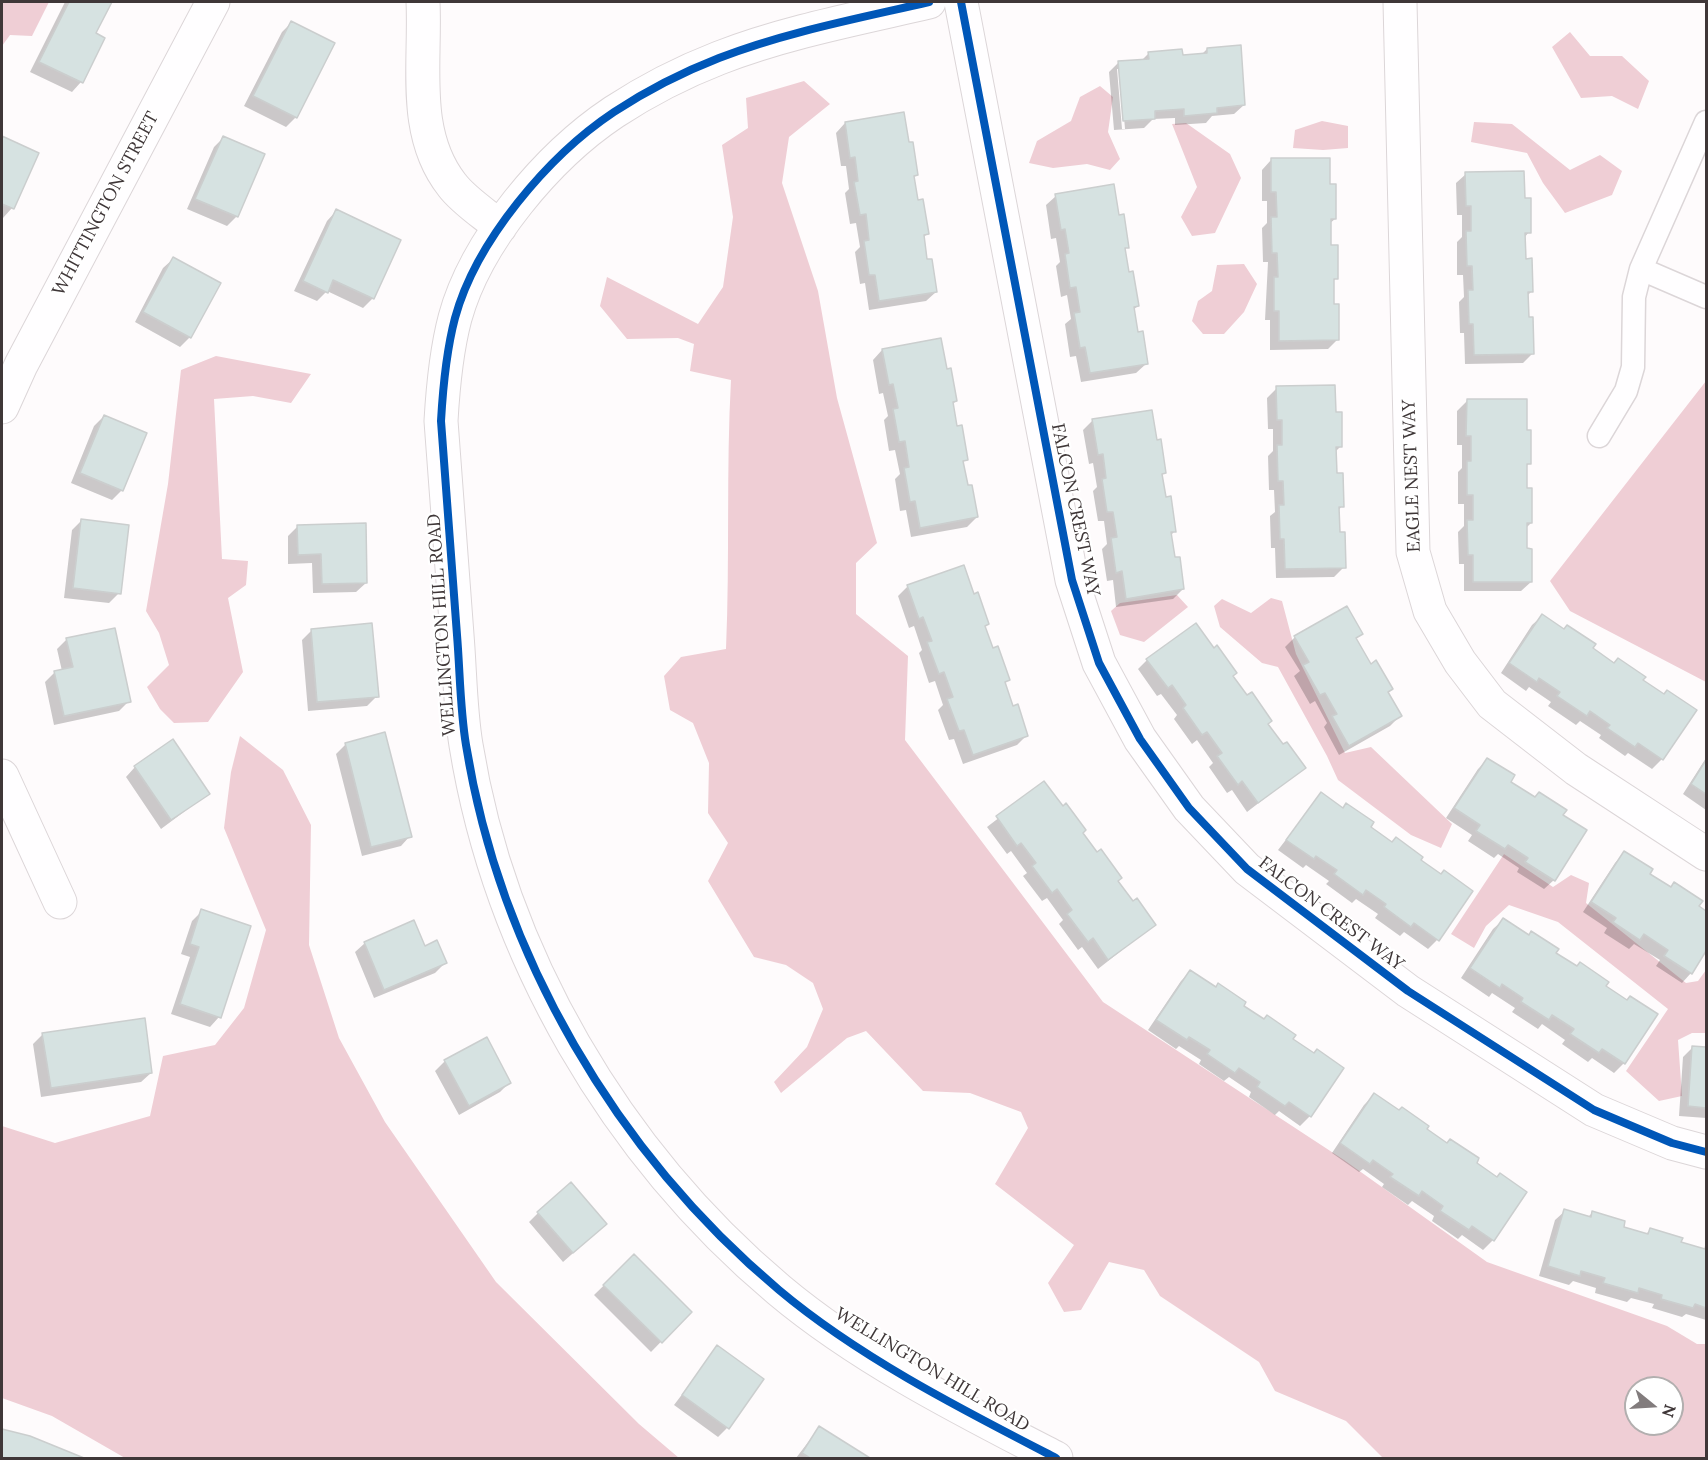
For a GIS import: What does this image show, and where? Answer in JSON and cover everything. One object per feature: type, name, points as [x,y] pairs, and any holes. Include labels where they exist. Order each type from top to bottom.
[{"type":"street","name":"WHITTINGTON STREET","points":[[2,407],[21,365],[213,2]]},
{"type":"street","points":[[423,2],[425,128],[434,157],[453,186],[500,227]]},
{"type":"street","name":"WELLINGTON HILL ROAD","points":[[929,2],[765,44],[719,58],[666,82],[613,113],[562,154],[532,186],[500,227],[476,267],[456,316],[444,371],[441,422],[465,742],[489,849],[527,956],[580,1052],[622,1120],[664,1175],[720,1236],[780,1291],[835,1331],[981,1420],[1056,1458]]},
{"type":"street","name":"FALCON CREST WAY","points":[[961,2],[1072,580],[1099,663],[1140,739],[1189,807],[1247,870],[1408,991],[1594,1110],[1672,1143],[1707,1152]]},
{"type":"street","name":"EAGLE NEST WAY","points":[[1400,2],[1413,552],[1430,611],[1460,662],[1492,704],[1576,769],[1707,854]]},
{"type":"street","points":[[2,776],[60,902]]},
{"type":"lane","points":[[1599,436],[1626,391],[1633,367],[1634,297],[1641,268],[1707,122]]},
{"type":"lane","points":[[1641,268],[1707,297]]},
{"type":"shaded area","points":[[2,2],[49,2],[32,36],[10,35],[2,46]]},
{"type":"shaded area","points":[[1570,32],[1590,56],[1622,56],[1649,81],[1638,109],[1612,96],[1581,98],[1552,47]]},
{"type":"shaded area","points":[[804,81],[830,104],[789,137],[782,183],[818,291],[837,398],[877,543],[856,563],[856,614],[908,656],[905,740],[1103,1002],[1344,1160],[1487,1262],[1667,1326],[1697,1344],[1706,1344],[1706,1458],[1383,1458],[1346,1421],[1275,1391],[1259,1362],[1160,1296],[1144,1270],[1109,1262],[1081,1310],[1064,1312],[1048,1283],[1074,1245],[995,1184],[1028,1128],[1021,1112],[970,1093],[923,1091],[866,1031],[847,1038],[781,1093],[774,1082],[807,1047],[823,1009],[813,983],[786,965],[754,957],[708,881],[728,843],[708,813],[709,763],[693,723],[670,710],[664,676],[681,657],[726,649],[731,380],[690,371],[694,344],[678,338],[627,339],[600,306],[607,277],[698,324],[723,287],[733,217],[722,145],[748,128],[746,98]]},
{"type":"shaded area","points":[[1100,86],[1113,97],[1108,132],[1120,159],[1110,170],[1087,164],[1053,168],[1029,163],[1037,141],[1071,121],[1080,97]]},
{"type":"shaded area","points":[[1322,121],[1348,126],[1348,148],[1323,150],[1293,148],[1295,130]]},
{"type":"shaded area","points":[[1474,122],[1512,124],[1570,170],[1600,155],[1622,171],[1612,195],[1565,213],[1543,183],[1527,153],[1471,142]]},
{"type":"shaded area","points":[[1186,123],[1230,154],[1241,178],[1215,233],[1192,236],[1181,217],[1197,187],[1172,124]]},
{"type":"shaded area","points":[[1244,264],[1257,284],[1244,312],[1224,334],[1203,334],[1192,321],[1198,301],[1212,291],[1217,265]]},
{"type":"shaded area","points":[[216,356],[311,374],[291,403],[253,396],[214,399],[222,559],[248,561],[246,585],[228,598],[243,672],[208,722],[174,723],[160,709],[147,687],[169,665],[159,633],[146,611],[168,484],[181,370]]},
{"type":"shaded area","points":[[1706,381],[1706,682],[1570,611],[1550,581]]},
{"type":"shaded area","points":[[1177,595],[1188,607],[1144,642],[1120,635],[1111,611],[1120,603]]},
{"type":"shaded area","points":[[1271,598],[1282,601],[1296,654],[1345,753],[1371,747],[1452,824],[1441,848],[1411,835],[1338,780],[1278,667],[1262,663],[1220,627],[1214,606],[1222,599],[1251,613]]},
{"type":"shaded area","points":[[240,736],[283,770],[311,825],[309,945],[339,1038],[385,1122],[496,1282],[639,1424],[679,1458],[125,1458],[52,1416],[2,1398],[2,1126],[55,1143],[150,1116],[163,1056],[215,1045],[244,1008],[266,930],[224,828],[231,772]]},
{"type":"shaded area","points":[[1504,854],[1553,887],[1571,875],[1589,883],[1586,903],[1686,983],[1698,981],[1706,970],[1706,1033],[1692,1033],[1678,1040],[1682,1096],[1659,1101],[1626,1071],[1668,1009],[1558,922],[1509,905],[1486,926],[1474,948],[1451,934]]},
{"type":"building","points":[[69,2],[112,2],[96,33],[105,38],[83,83],[39,62]]},
{"type":"building","points":[[291,21],[335,43],[297,118],[253,96]]},
{"type":"building","points":[[1241,45],[1245,105],[1217,108],[1217,113],[1184,116],[1184,109],[1155,111],[1155,119],[1123,121],[1118,61],[1149,59],[1148,52],[1182,49],[1183,55],[1207,53],[1207,48]]},
{"type":"building","points":[[904,112],[909,142],[913,142],[918,175],[914,176],[918,200],[923,199],[929,234],[924,235],[927,259],[932,259],[937,292],[879,301],[875,275],[869,275],[864,241],[869,240],[866,214],[860,215],[854,182],[858,181],[855,157],[850,158],[845,122]]},
{"type":"building","points":[[2,136],[39,153],[14,209],[2,204]]},
{"type":"building","points":[[223,136],[265,154],[238,217],[195,199]]},
{"type":"building","points":[[1271,158],[1330,158],[1330,184],[1336,184],[1336,219],[1331,219],[1331,245],[1338,245],[1338,279],[1334,279],[1334,304],[1339,304],[1339,340],[1279,341],[1279,311],[1274,311],[1274,277],[1278,277],[1277,253],[1272,253],[1271,217],[1277,217],[1276,192],[1271,192]]},
{"type":"building","points":[[1524,171],[1525,198],[1531,198],[1531,233],[1525,233],[1526,259],[1532,258],[1533,292],[1528,292],[1529,317],[1533,317],[1534,354],[1474,355],[1473,324],[1469,324],[1468,290],[1473,290],[1472,266],[1467,266],[1466,231],[1471,231],[1471,206],[1466,206],[1465,172]]},
{"type":"building","points":[[1114,184],[1119,215],[1124,214],[1129,248],[1125,248],[1129,272],[1133,271],[1139,306],[1134,307],[1138,332],[1143,331],[1148,364],[1090,373],[1085,347],[1080,348],[1074,313],[1080,312],[1076,287],[1070,288],[1065,254],[1069,253],[1065,229],[1061,230],[1055,194]]},
{"type":"building","points":[[336,209],[401,240],[374,299],[333,280],[328,293],[303,281]]},
{"type":"building","points":[[173,257],[221,283],[191,338],[143,312]]},
{"type":"building","points":[[941,338],[947,369],[951,368],[957,401],[953,402],[957,426],[962,425],[968,460],[963,461],[968,485],[972,485],[978,517],[920,528],[915,501],[910,502],[904,468],[909,467],[905,441],[899,442],[893,409],[898,408],[893,384],[889,385],[882,349]]},
{"type":"building","points":[[1335,385],[1336,412],[1342,412],[1342,447],[1336,447],[1337,473],[1343,473],[1344,507],[1339,507],[1340,532],[1345,532],[1346,568],[1285,569],[1284,539],[1280,539],[1279,505],[1284,505],[1283,481],[1278,481],[1277,445],[1282,445],[1282,420],[1277,420],[1276,386]]},
{"type":"building","points":[[1467,399],[1527,399],[1527,430],[1531,430],[1531,464],[1527,464],[1527,488],[1532,488],[1532,523],[1527,523],[1527,548],[1532,549],[1532,582],[1473,582],[1473,555],[1468,555],[1467,520],[1473,520],[1473,495],[1467,495],[1467,461],[1471,461],[1471,436],[1466,436]]},
{"type":"building","points":[[1152,410],[1157,440],[1161,439],[1166,473],[1162,474],[1166,497],[1171,496],[1176,532],[1171,532],[1175,557],[1180,557],[1184,589],[1126,599],[1122,571],[1116,573],[1111,538],[1117,537],[1113,512],[1107,512],[1102,479],[1106,478],[1103,454],[1098,455],[1092,419]]},
{"type":"building","points":[[104,415],[147,433],[123,491],[80,473]]},
{"type":"building","points":[[81,519],[129,525],[121,594],[73,588]]},
{"type":"building","points":[[366,523],[367,583],[322,584],[321,554],[298,555],[297,525]]},
{"type":"building","points":[[964,565],[974,594],[978,592],[989,624],[985,626],[993,648],[998,646],[1010,680],[1005,682],[1013,706],[1018,704],[1028,736],[973,755],[964,730],[959,731],[947,699],[953,697],[944,672],[939,674],[927,642],[932,641],[923,617],[919,619],[907,585]]},
{"type":"building","points":[[1347,606],[1363,634],[1356,638],[1371,664],[1376,660],[1393,689],[1388,692],[1402,716],[1349,746],[1332,716],[1337,714],[1325,693],[1320,695],[1303,665],[1309,662],[1294,636]]},
{"type":"building","points":[[1542,614],[1564,629],[1567,625],[1596,644],[1593,648],[1614,663],[1618,658],[1646,677],[1643,680],[1664,694],[1667,690],[1697,710],[1663,760],[1638,743],[1635,747],[1607,728],[1610,725],[1590,711],[1587,716],[1557,696],[1560,692],[1539,678],[1537,682],[1509,663]]},
{"type":"building","points":[[372,623],[379,697],[317,702],[311,629]]},
{"type":"building","points":[[1196,623],[1214,648],[1217,645],[1237,673],[1233,676],[1247,695],[1252,692],[1272,721],[1268,724],[1283,744],[1287,742],[1306,768],[1258,803],[1242,781],[1238,785],[1217,756],[1222,753],[1207,732],[1202,735],[1183,708],[1186,705],[1172,685],[1168,688],[1146,659]]},
{"type":"building","points":[[115,628],[131,702],[64,716],[54,671],[73,667],[66,638]]},
{"type":"building","points":[[385,732],[412,837],[371,847],[345,743]]},
{"type":"building","points":[[173,739],[210,794],[171,820],[134,766]]},
{"type":"building","points":[[1487,758],[1515,775],[1511,782],[1535,797],[1539,792],[1567,810],[1563,815],[1587,830],[1555,881],[1525,862],[1528,858],[1508,845],[1505,849],[1476,831],[1480,825],[1454,808]]},
{"type":"building","points":[[1706,760],[1706,794],[1691,784]]},
{"type":"building","points":[[1044,781],[1063,806],[1066,803],[1086,830],[1083,833],[1097,852],[1101,849],[1122,878],[1118,881],[1133,901],[1137,898],[1156,925],[1108,960],[1093,938],[1088,942],[1067,914],[1072,910],[1057,889],[1052,893],[1032,866],[1036,863],[1021,843],[1017,846],[996,816]]},
{"type":"building","points":[[1321,792],[1343,808],[1346,803],[1374,822],[1371,827],[1392,842],[1396,837],[1423,857],[1421,860],[1441,874],[1444,870],[1473,891],[1439,941],[1414,923],[1411,927],[1384,907],[1386,904],[1366,890],[1363,895],[1334,874],[1337,870],[1316,856],[1314,859],[1286,840]]},
{"type":"building","points":[[1624,851],[1653,869],[1650,874],[1671,887],[1674,882],[1703,901],[1699,906],[1706,911],[1706,951],[1692,974],[1664,956],[1668,950],[1644,934],[1640,940],[1613,922],[1616,918],[1591,902]]},
{"type":"building","points":[[201,909],[251,926],[221,1018],[180,1004],[199,947],[190,944]]},
{"type":"building","points":[[1503,918],[1529,935],[1531,931],[1559,949],[1556,953],[1577,966],[1580,962],[1609,982],[1606,986],[1627,1000],[1630,996],[1658,1014],[1625,1064],[1602,1049],[1599,1053],[1570,1034],[1574,1029],[1552,1015],[1549,1020],[1521,1002],[1523,998],[1502,984],[1500,988],[1470,968]]},
{"type":"building","points":[[414,920],[425,946],[437,940],[447,963],[384,990],[364,942]]},
{"type":"building","points":[[1190,970],[1216,987],[1218,983],[1246,1002],[1244,1006],[1264,1019],[1267,1015],[1296,1035],[1293,1039],[1314,1053],[1317,1049],[1344,1068],[1311,1117],[1289,1102],[1285,1106],[1257,1087],[1260,1082],[1239,1068],[1235,1073],[1207,1054],[1210,1050],[1189,1037],[1187,1040],[1156,1020]]},
{"type":"building","points":[[145,1018],[152,1073],[51,1088],[42,1033]]},
{"type":"building","points":[[487,1037],[511,1083],[469,1106],[444,1060]]},
{"type":"building","points":[[1692,1046],[1706,1047],[1706,1108],[1688,1106]]},
{"type":"building","points":[[1374,1093],[1399,1110],[1402,1107],[1429,1126],[1427,1129],[1447,1143],[1450,1139],[1479,1158],[1477,1163],[1497,1177],[1500,1173],[1527,1192],[1494,1241],[1472,1226],[1469,1230],[1440,1211],[1443,1206],[1422,1191],[1419,1196],[1390,1177],[1393,1174],[1373,1160],[1370,1164],[1340,1143]]},
{"type":"building","points":[[571,1182],[607,1224],[573,1253],[537,1212]]},
{"type":"building","points":[[1564,1209],[1591,1217],[1592,1211],[1625,1221],[1624,1227],[1648,1234],[1650,1228],[1683,1238],[1681,1242],[1705,1249],[1706,1245],[1706,1308],[1695,1304],[1693,1308],[1661,1299],[1662,1295],[1639,1288],[1638,1293],[1603,1283],[1605,1278],[1581,1271],[1580,1276],[1548,1266]]},
{"type":"building","points":[[634,1254],[692,1312],[662,1343],[603,1285]]},
{"type":"building","points":[[717,1345],[764,1379],[729,1429],[682,1395]]},
{"type":"building","points":[[819,1426],[870,1458],[810,1458],[802,1453]]},
{"type":"building","points":[[2,1429],[30,1436],[84,1458],[2,1458]]},
{"type":"cycle path","points":[[929,2],[823,26],[770,41],[719,58],[665,82],[614,112],[564,152],[540,176],[497,231],[479,260],[465,289],[455,318],[447,356],[441,421],[462,718],[483,823],[506,899],[537,974],[574,1045],[617,1113],[666,1177],[720,1236],[810,1315],[913,1382],[1056,1458]]},
{"type":"cycle path","points":[[961,2],[1072,580],[1099,663],[1140,739],[1189,808],[1247,869],[1408,991],[1594,1110],[1672,1143],[1706,1152]]}]
